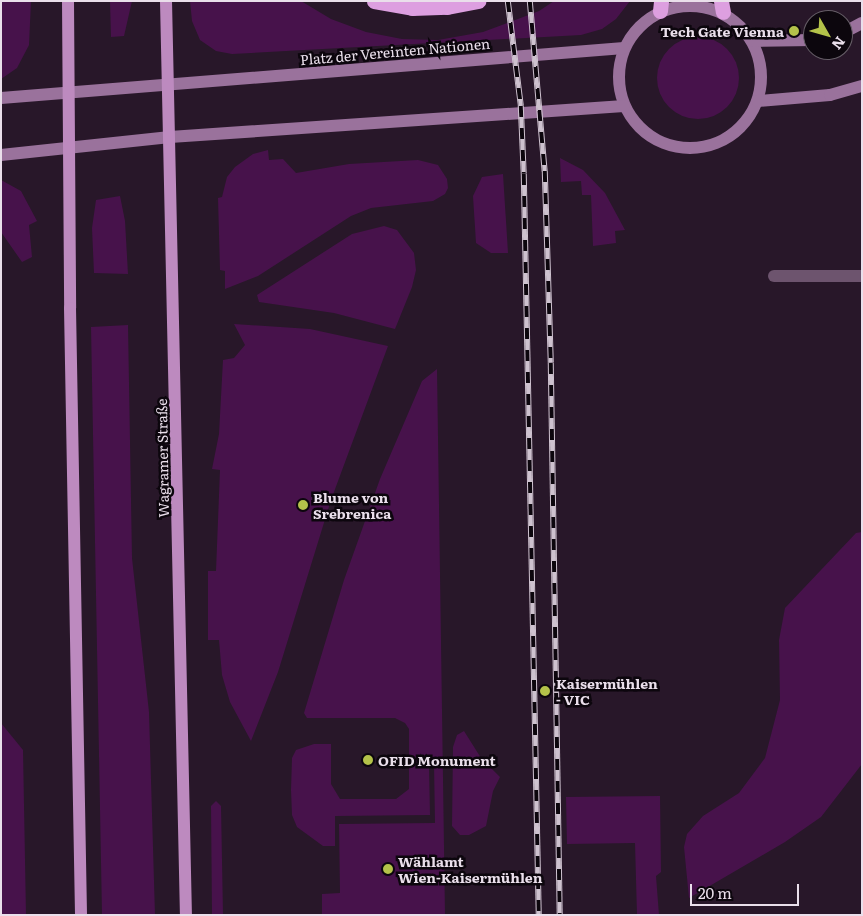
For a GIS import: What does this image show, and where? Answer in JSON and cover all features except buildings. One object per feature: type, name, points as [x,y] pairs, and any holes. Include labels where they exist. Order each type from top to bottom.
[{"type":"highway","points":[[374,1],[412,8],[446,8],[478,1]]},
{"type":"main road","points":[[68,1],[81,915]]},
{"type":"main road","name":"Wagramer Straße","points":[[166,1],[186,915]]},
{"type":"main road","points":[[693,4],[722,7],[753,41],[762,73],[758,101],[745,123],[726,138],[710,145],[685,148],[651,137],[639,127],[624,106],[618,80],[624,48],[640,24],[660,6],[693,4]]},
{"type":"main road","points":[[753,41],[803,40]]},
{"type":"main road","name":"Platz der Vereinten Nationen","points":[[1,98],[624,48]]},
{"type":"main road","points":[[758,101],[830,95],[862,86]]},
{"type":"main road","points":[[1,155],[69,150],[170,137],[624,106]]},
{"type":"street","points":[[774,276],[862,276]]},
{"type":"shaded area","points":[[1,1],[31,1],[29,45],[17,68],[1,79]]},
{"type":"shaded area","points":[[110,1],[132,1],[124,36],[111,37]]},
{"type":"shaded area","points":[[190,1],[301,1],[331,19],[366,32],[402,39],[438,40],[483,32],[539,11],[554,1],[630,1],[616,19],[602,29],[581,35],[232,54],[216,51],[200,40],[192,21]]},
{"type":"shaded area","points":[[698,37],[714,40],[727,49],[736,62],[739,78],[736,94],[727,107],[714,116],[698,119],[682,116],[669,107],[660,94],[657,78],[660,62],[669,49],[682,40]]},
{"type":"shaded area","points":[[268,150],[269,160],[283,159],[296,173],[349,164],[418,160],[438,165],[447,179],[448,188],[445,194],[433,201],[371,208],[351,216],[258,276],[225,289],[225,271],[220,270],[218,198],[222,197],[227,177],[235,167],[253,154]]},
{"type":"shaded area","points":[[560,158],[583,170],[605,193],[625,230],[615,231],[616,243],[593,246],[591,195],[582,195],[581,181],[561,182]]},
{"type":"shaded area","points":[[503,174],[508,253],[491,253],[476,243],[473,196],[482,177]]},
{"type":"shaded area","points":[[1,180],[21,191],[37,221],[29,225],[32,257],[22,262],[1,232]]},
{"type":"shaded area","points":[[120,196],[125,221],[128,274],[94,273],[92,228],[96,200]]},
{"type":"shaded area","points":[[384,226],[397,230],[414,253],[416,270],[412,287],[395,329],[334,313],[259,302],[257,295],[352,234]]},
{"type":"shaded area","points":[[234,324],[310,329],[388,346],[331,500],[278,672],[251,741],[230,702],[222,675],[219,640],[208,640],[208,571],[216,571],[220,470],[212,469],[219,434],[223,360],[234,358],[245,345]]},
{"type":"shaded area","points":[[128,325],[132,558],[149,712],[155,915],[102,915],[91,327]]},
{"type":"shaded area","points":[[437,369],[445,915],[322,915],[322,894],[340,893],[339,824],[435,823],[434,764],[429,765],[430,815],[335,816],[335,846],[323,846],[297,827],[292,815],[291,790],[292,758],[296,750],[314,744],[331,744],[331,784],[340,799],[396,799],[409,789],[409,729],[405,723],[395,718],[307,718],[304,713],[344,580],[380,479],[422,381]]},
{"type":"shaded area","points":[[862,532],[862,764],[821,817],[785,842],[689,898],[684,847],[687,834],[703,816],[739,793],[765,758],[780,700],[779,640],[785,608],[856,533]]},
{"type":"shaded area","points":[[1,723],[23,750],[26,915],[1,915]]},
{"type":"shaded area","points":[[464,731],[481,758],[500,777],[493,791],[486,826],[469,835],[460,835],[452,826],[453,747],[457,735]]},
{"type":"shaded area","points":[[660,796],[661,872],[656,876],[659,915],[637,915],[635,843],[567,844],[566,797]]},
{"type":"shaded area","points":[[216,801],[221,806],[223,915],[212,915],[211,806]]},
{"type":"railway","points":[[508,1],[521,106],[524,174],[539,915]]},
{"type":"railway","points":[[530,1],[545,171],[551,363],[560,915]]},
{"type":"place","name":"Tech Gate Vienna","points":[[794,31]]},
{"type":"place","name":"Blume von Srebrenica","points":[[303,505]]},
{"type":"place","name":"Kaisermühlen - VIC","points":[[545,691]]},
{"type":"place","name":"OFID Monument","points":[[368,760]]},
{"type":"place","name":"Wählamt Wien-Kaisermühlen","points":[[388,869]]}]
